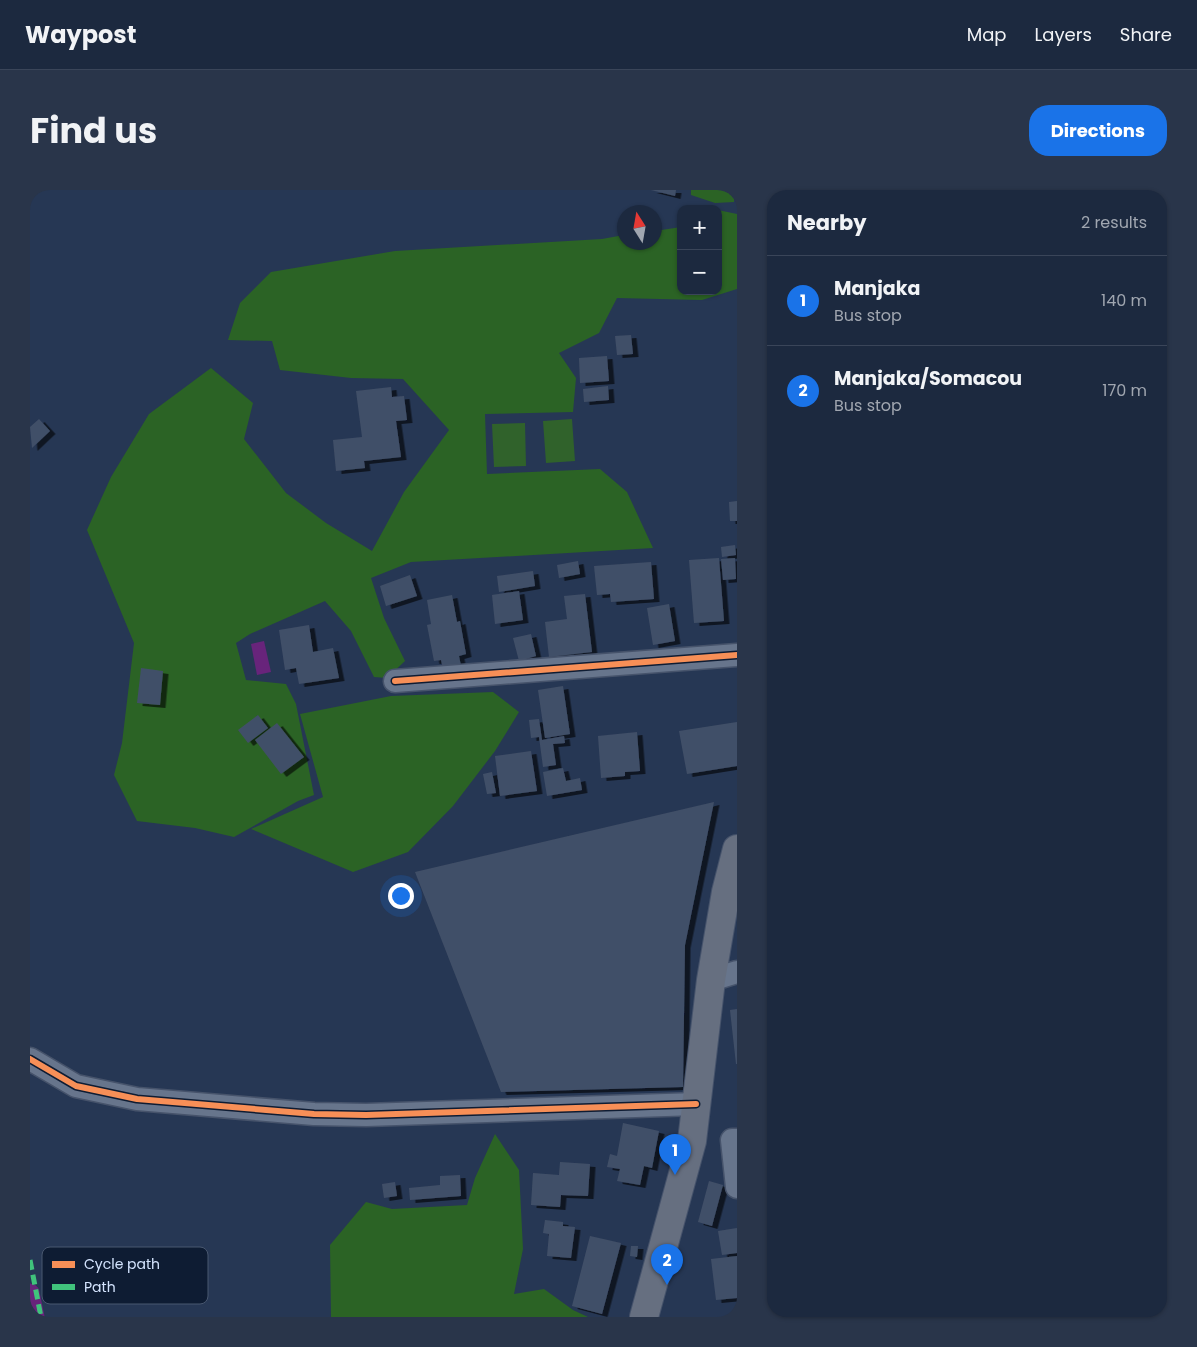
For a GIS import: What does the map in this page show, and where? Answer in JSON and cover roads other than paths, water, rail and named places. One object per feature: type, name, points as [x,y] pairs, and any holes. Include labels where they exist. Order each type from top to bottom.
[{"type":"main road","points":[[644,1317],[692,1141],[711,980],[726,892],[737,849]]},
{"type":"street","points":[[395,681],[737,655]]},
{"type":"street","points":[[711,980],[737,972]]},
{"type":"street","points":[[30,1059],[76,1086],[137,1099],[314,1114],[366,1115],[696,1104]]},
{"type":"street","points":[[737,1140],[732,1140],[737,1187]]},
{"type":"waterway","points":[[30,1293],[35,1317]]},
{"type":"place","name":"Manjaka","points":[[675,1175]]},
{"type":"place","name":"Manjaka/Somacou","points":[[667,1285]]}]
